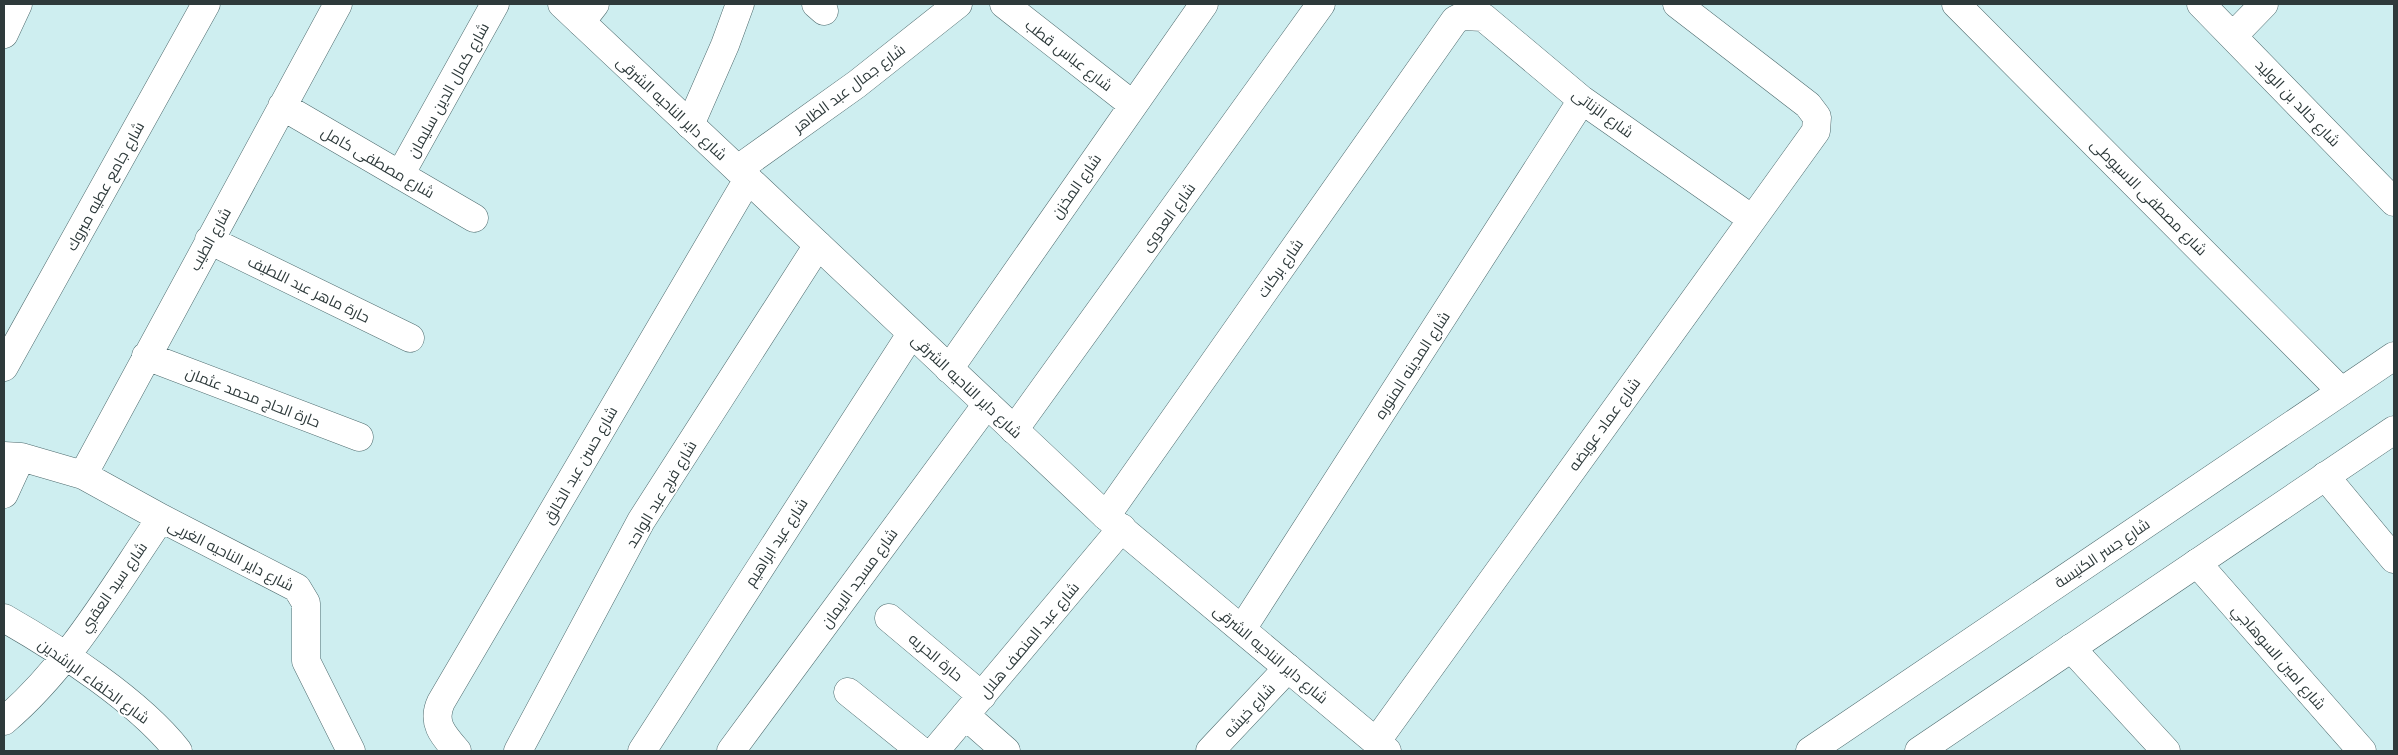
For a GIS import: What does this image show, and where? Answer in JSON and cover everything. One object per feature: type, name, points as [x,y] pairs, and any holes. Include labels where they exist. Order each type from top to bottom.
[{"type":"street","points":[[4,34],[18,4]]},
{"type":"street","name":"شارع جامع عطيه مبروك","points":[[4,367],[206,4]]},
{"type":"street","name":"شارع الطيب","points":[[83,475],[338,4]]},
{"type":"street","name":"شارع كمال الدين سليمان","points":[[400,175],[495,4]]},
{"type":"street","points":[[690,125],[725,45],[740,4]]},
{"type":"street","name":"شارع جمال عبد الظاهر","points":[[743,174],[958,4]]},
{"type":"street","name":"شارع عباس قطب","points":[[1004,4],[1133,105]]},
{"type":"street","name":"شارع المخزن","points":[[949,369],[1204,4]]},
{"type":"street","name":"شارع العدوى","points":[[1014,430],[1321,4]]},
{"type":"street","name":"شارع عماد عويضه","points":[[1381,747],[1752,219],[1816,131],[1817,117],[1808,105],[1677,4]]},
{"type":"street","name":"شارع مصطفى الاسيوطى","points":[[1956,4],[2341,392]]},
{"type":"street","name":"شارع خالد بن الوليد","points":[[2201,4],[2394,202]]},
{"type":"street","points":[[2233,36],[2264,4]]},
{"type":"street","name":"شارع داير الناحيه الشرقى","points":[[580,10],[690,125],[1014,430],[1114,522],[1381,747]]},
{"type":"street","name":"شارع الزناتى","points":[[1455,20],[1463,16],[1483,17],[1582,100],[1752,219]]},
{"type":"street","name":"شارع بركات","points":[[1114,522],[1455,20]]},
{"type":"street","name":"شارع المدينه المنوره","points":[[1242,629],[1582,100]]},
{"type":"street","name":"شارع مصطفى كامل","points":[[282,106],[474,218]]},
{"type":"street","name":"شارع حسن عبد الخالق","points":[[457,751],[438,728],[437,710],[743,174]]},
{"type":"street","name":"حارة ماهر عبد اللطيف","points":[[209,240],[410,338]]},
{"type":"street","name":"شارع فرج عبد الواحد","points":[[518,751],[641,521],[818,245]]},
{"type":"street","name":"شارع عيد ابراهيم","points":[[642,751],[911,334]]},
{"type":"street","name":"حارة الحاج محمد عثمان","points":[[146,356],[359,437]]},
{"type":"street","name":"شارع جسر الكنيسة","points":[[1810,751],[2394,356]]},
{"type":"street","name":"شارع مسجد الايمان","points":[[731,751],[986,404]]},
{"type":"street","points":[[1931,748],[2071,648],[2394,430]]},
{"type":"street","points":[[4,494],[12,456]]},
{"type":"street","name":"شارع داير الناحيه الغربى","points":[[12,456],[83,475],[161,518],[297,588],[306,602],[307,612],[304,620],[306,661],[351,751]]},
{"type":"street","points":[[2325,476],[2394,559]]},
{"type":"street","name":"شارع سيد العقبي","points":[[4,721],[38,688],[65,656],[161,518]]},
{"type":"street","name":"شارع عبد المنصف هلال","points":[[935,751],[973,706],[1114,522]]},
{"type":"street","name":"شارع امين السوهاجي","points":[[2197,563],[2362,751]]},
{"type":"street","name":"شارع الخلفاء الراشدين","points":[[4,618],[65,656],[134,706],[156,726],[178,751]]},
{"type":"street","name":"حارة الحريه","points":[[890,618],[973,706],[1006,751]]},
{"type":"street","points":[[2071,648],[2166,751]]},
{"type":"street","name":"شارع خيشه","points":[[1210,751],[1288,668]]},
{"type":"street","points":[[848,692],[921,751]]}]
